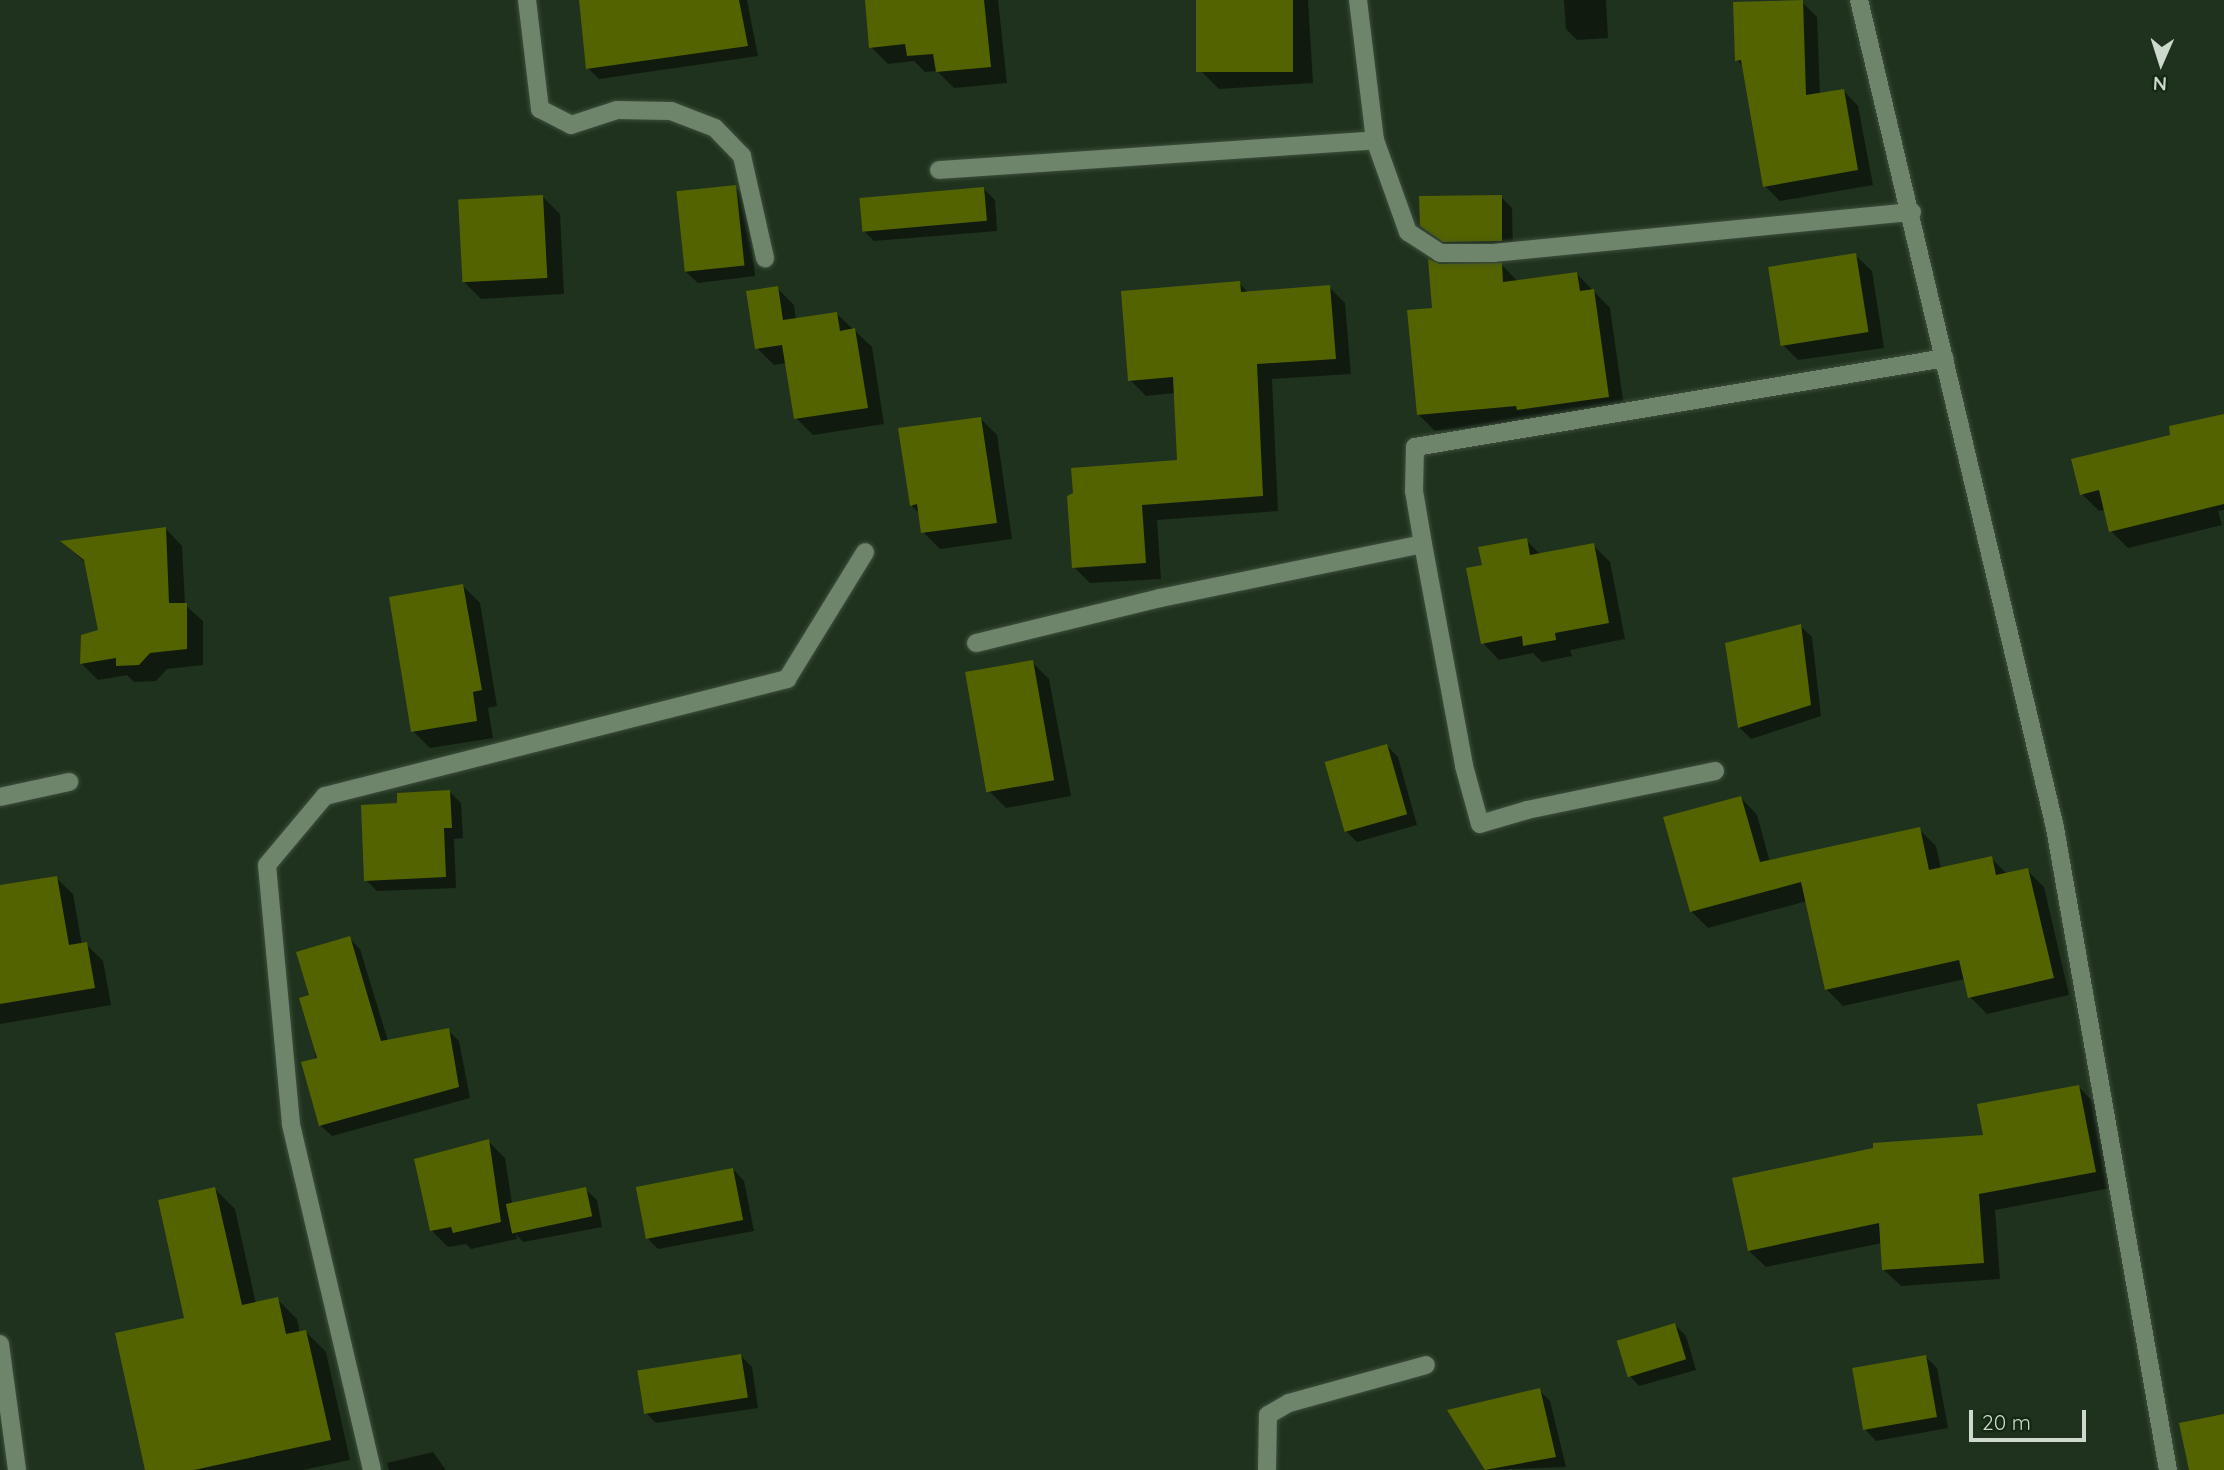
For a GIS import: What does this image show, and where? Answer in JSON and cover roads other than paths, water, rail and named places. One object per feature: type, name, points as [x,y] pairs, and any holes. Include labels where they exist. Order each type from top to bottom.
[{"type":"street","points":[[527,0],[540,109],[571,125],[617,110],[671,111],[715,128],[742,156],[765,258]]},
{"type":"street","points":[[1358,0],[1375,140],[1408,232],[1440,253],[1493,253],[1912,212]]},
{"type":"street","points":[[1859,0],[1912,212],[2055,828],[2168,1470]]},
{"type":"street","points":[[939,170],[1375,140]]},
{"type":"street","points":[[1715,771],[1527,810],[1480,824],[1464,766],[1423,544],[1414,491],[1415,447],[1945,358]]},
{"type":"street","points":[[976,643],[1160,598],[1423,544]]},
{"type":"street","points":[[372,1470],[291,1124],[267,864],[325,796],[787,679],[865,552]]},
{"type":"street","points":[[0,797],[69,782]]},
{"type":"street","points":[[0,1344],[17,1470]]},
{"type":"street","points":[[1267,1470],[1268,1415],[1289,1403],[1426,1365]]}]
